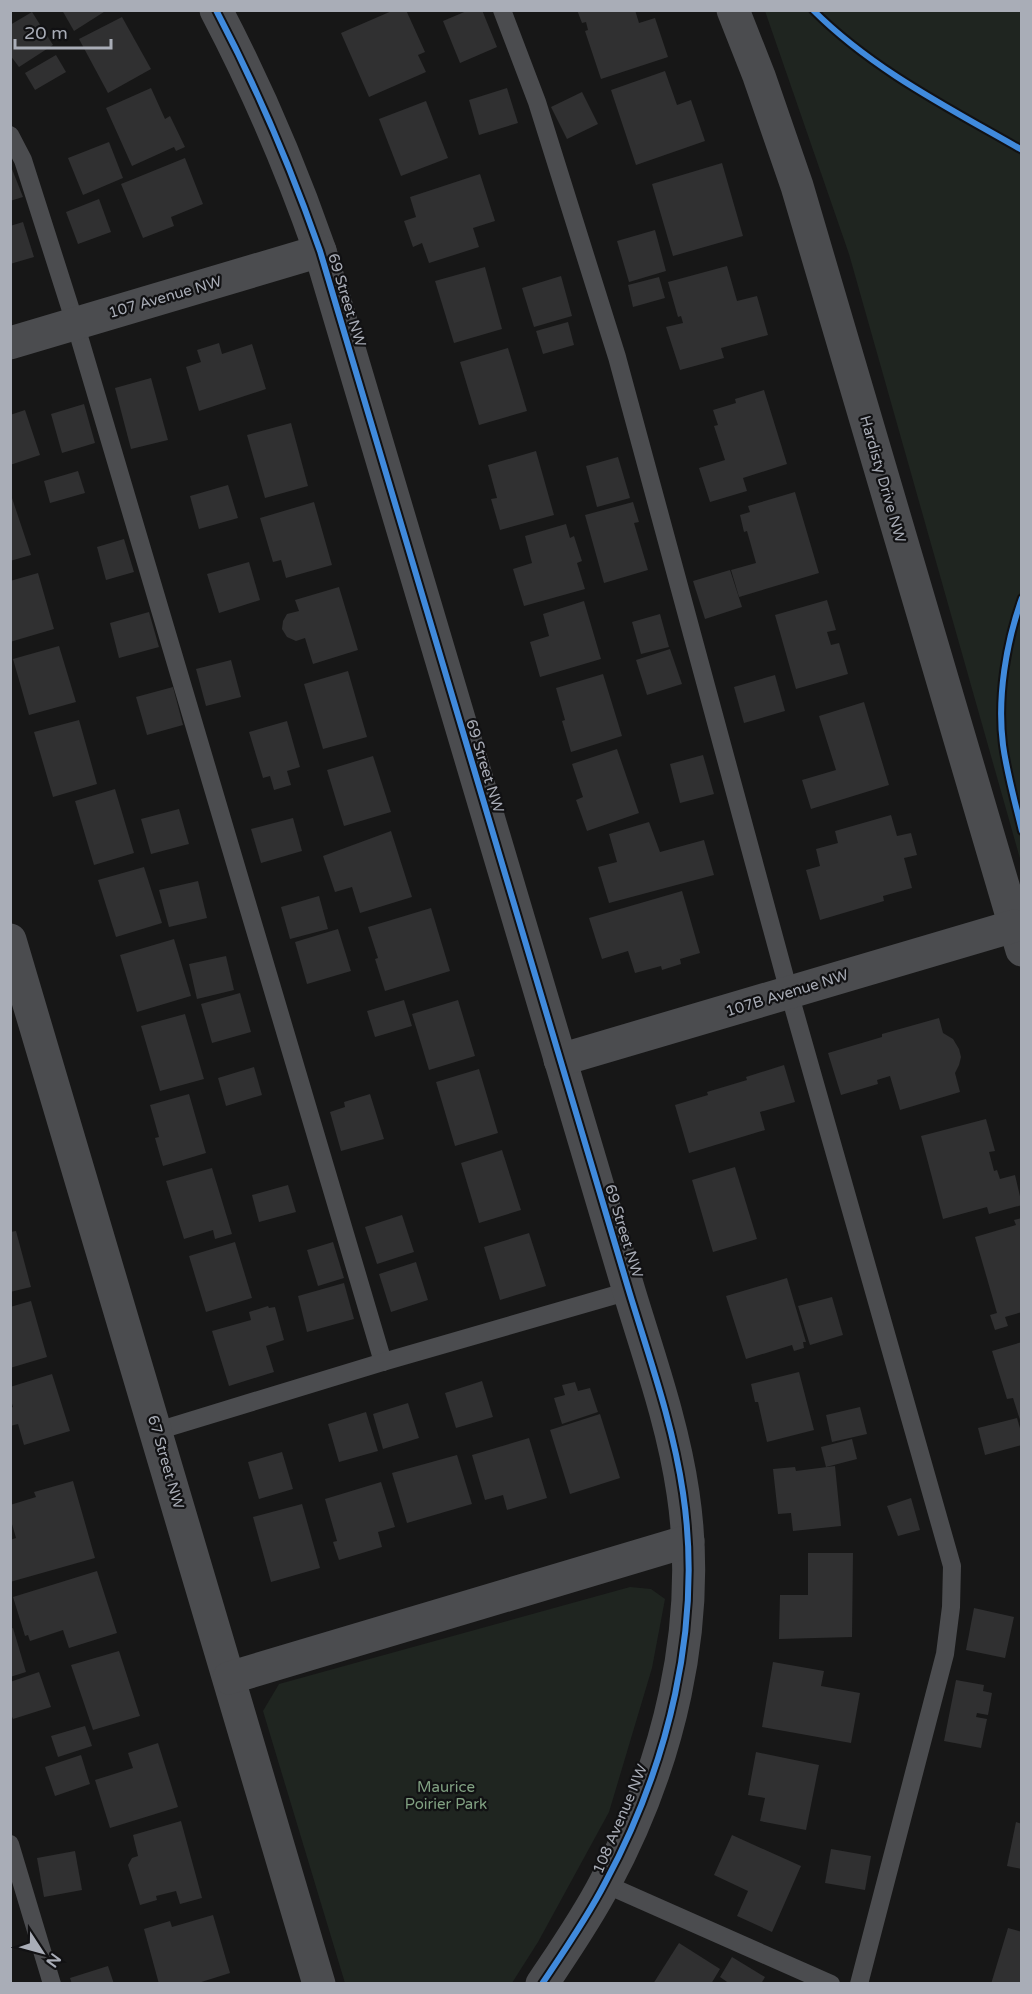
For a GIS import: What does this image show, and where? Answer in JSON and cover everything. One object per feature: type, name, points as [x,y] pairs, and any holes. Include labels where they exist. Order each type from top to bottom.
[{"type":"street","name":"69 Street NW","points":[[216,10],[268,118],[303,201],[320,251],[629,1291],[677,1460],[684,1494],[688,1541]]},
{"type":"street","name":"Hardisty Drive NW","points":[[733,10],[759,76],[797,186],[1018,938]]},
{"type":"street","name":"107 Avenue NW","points":[[10,343],[320,251]]},
{"type":"street","name":"107B Avenue NW","points":[[560,1060],[789,992],[1018,938]]},
{"type":"street","name":"67 Street NW","points":[[10,940],[319,1983]]},
{"type":"street","points":[[229,1678],[688,1541]]},
{"type":"street","name":"108 Avenue NW","points":[[542,1983],[605,1884],[644,1802],[663,1743],[680,1664],[688,1597],[688,1541]]},
{"type":"lane","points":[[502,10],[537,102],[617,357],[789,992],[952,1566],[951,1607],[945,1654],[859,1983]]},
{"type":"lane","points":[[10,135],[22,160],[75,323],[383,1362]]},
{"type":"lane","points":[[157,1431],[383,1362],[629,1291]]},
{"type":"lane","points":[[10,1844],[52,1983]]},
{"type":"lane","points":[[605,1884],[831,1983]]},
{"type":"green space","points":[[765,11],[1021,11],[1021,862],[849,254]]},
{"type":"green space","name":"Maurice Poirier Park","points":[[630,1587],[651,1589],[665,1599],[652,1668],[609,1812],[538,1942],[512,1983],[345,1983],[263,1711],[279,1684]]},
{"type":"building","points":[[62,10],[107,10],[74,31]]},
{"type":"building","points":[[394,10],[406,10],[425,52],[418,55],[426,72],[369,97],[341,33]]},
{"type":"building","points":[[469,10],[482,10],[497,47],[460,63],[443,21]]},
{"type":"building","points":[[577,10],[635,10],[639,23],[655,18],[668,57],[601,79],[585,31],[588,30],[586,22],[582,23]]},
{"type":"building","points":[[32,12],[53,45],[19,67],[10,55],[10,25]]},
{"type":"building","points":[[122,17],[151,69],[108,93],[79,39]]},
{"type":"building","points":[[56,55],[66,72],[35,90],[25,73]]},
{"type":"building","points":[[665,71],[677,105],[691,100],[705,141],[636,165],[611,90]]},
{"type":"building","points":[[151,88],[165,119],[170,116],[185,147],[176,151],[174,147],[132,166],[106,108]]},
{"type":"building","points":[[507,88],[518,123],[479,135],[469,100]]},
{"type":"building","points":[[582,92],[598,124],[567,139],[551,107]]},
{"type":"building","points":[[426,101],[448,158],[401,176],[379,119]]},
{"type":"building","points":[[109,142],[123,178],[83,195],[68,158]]},
{"type":"building","points":[[185,158],[203,204],[171,217],[174,226],[143,238],[121,184]]},
{"type":"building","points":[[722,163],[743,236],[673,256],[652,184]]},
{"type":"building","points":[[10,164],[23,197],[10,201]]},
{"type":"building","points":[[480,174],[495,221],[473,228],[479,247],[429,263],[422,243],[413,247],[404,221],[416,217],[410,197]]},
{"type":"building","points":[[99,199],[111,232],[78,244],[66,212]]},
{"type":"building","points":[[23,222],[34,257],[10,264],[10,226]]},
{"type":"building","points":[[655,230],[666,271],[629,282],[617,241]]},
{"type":"building","points":[[727,266],[737,301],[757,296],[768,335],[721,348],[724,358],[680,370],[666,327],[683,323],[681,316],[678,317],[668,282]]},
{"type":"building","points":[[485,267],[502,329],[454,343],[435,281]]},
{"type":"building","points":[[561,276],[572,316],[534,327],[522,288]]},
{"type":"building","points":[[659,277],[665,298],[633,307],[628,285]]},
{"type":"building","points":[[568,322],[574,345],[543,354],[536,331]]},
{"type":"building","points":[[219,343],[222,354],[252,344],[266,389],[199,411],[186,367],[201,362],[197,350]]},
{"type":"building","points":[[508,348],[527,411],[479,425],[460,362]]},
{"type":"building","points":[[151,378],[168,440],[131,449],[115,388]]},
{"type":"building","points":[[764,390],[787,464],[743,478],[747,491],[710,502],[699,468],[725,460],[714,426],[718,425],[713,410],[736,403],[735,399]]},
{"type":"building","points":[[84,404],[95,443],[62,453],[51,414]]},
{"type":"building","points":[[25,410],[40,455],[10,465],[10,415]]},
{"type":"building","points":[[291,423],[308,486],[265,498],[247,435]]},
{"type":"building","points":[[536,451],[554,515],[500,530],[491,499],[497,498],[488,465]]},
{"type":"building","points":[[618,457],[630,498],[597,507],[586,466]]},
{"type":"building","points":[[78,471],[85,493],[50,503],[44,481]]},
{"type":"building","points":[[228,485],[238,518],[199,529],[190,496]]},
{"type":"building","points":[[10,492],[31,555],[10,561]]},
{"type":"building","points":[[795,492],[819,573],[739,597],[731,570],[756,563],[740,515],[750,512],[748,506]]},
{"type":"building","points":[[314,502],[332,565],[286,578],[281,560],[273,562],[260,518]]},
{"type":"building","points":[[633,502],[639,522],[634,523],[648,570],[604,583],[585,515]]},
{"type":"building","points":[[566,524],[570,538],[574,536],[582,561],[577,563],[585,589],[524,606],[513,569],[532,563],[525,536]]},
{"type":"building","points":[[124,539],[134,572],[106,580],[97,547]]},
{"type":"building","points":[[249,562],[260,600],[219,613],[207,574]]},
{"type":"building","points":[[730,570],[742,607],[705,619],[693,581]]},
{"type":"building","points":[[38,573],[54,629],[10,642],[10,581]]},
{"type":"building","points":[[339,587],[358,650],[313,664],[305,638],[296,641],[287,637],[282,629],[283,621],[287,614],[299,611],[295,600]]},
{"type":"building","points":[[827,600],[836,630],[827,632],[831,645],[839,643],[848,674],[796,689],[775,615]]},
{"type":"building","points":[[584,601],[601,659],[540,677],[530,642],[549,636],[543,614]]},
{"type":"building","points":[[149,612],[159,647],[119,658],[110,623]]},
{"type":"building","points":[[660,614],[669,647],[641,654],[632,622]]},
{"type":"building","points":[[59,646],[76,702],[29,715],[13,659]]},
{"type":"building","points":[[670,649],[682,684],[647,695],[636,660]]},
{"type":"building","points":[[231,660],[241,697],[206,706],[196,669]]},
{"type":"building","points":[[348,671],[367,737],[323,749],[304,684]]},
{"type":"building","points":[[603,674],[622,736],[571,752],[556,688]]},
{"type":"building","points":[[775,675],[785,711],[744,723],[734,687]]},
{"type":"building","points":[[173,687],[183,725],[147,735],[136,697]]},
{"type":"building","points":[[864,702],[889,785],[811,809],[802,780],[836,770],[819,716]]},
{"type":"building","points":[[79,720],[97,784],[53,797],[34,732]]},
{"type":"building","points":[[287,721],[300,767],[287,771],[291,785],[274,790],[270,776],[263,778],[249,732]]},
{"type":"building","points":[[617,749],[639,813],[587,831],[576,800],[583,797],[572,764]]},
{"type":"building","points":[[703,755],[714,794],[680,803],[670,764]]},
{"type":"building","points":[[373,756],[391,812],[344,826],[327,770]]},
{"type":"building","points":[[115,789],[134,853],[94,865],[75,801]]},
{"type":"building","points":[[179,809],[189,844],[151,854],[141,819]]},
{"type":"building","points":[[891,815],[897,836],[911,833],[917,855],[904,858],[912,888],[883,896],[884,901],[820,920],[806,870],[820,866],[816,849],[838,843],[835,831]]},
{"type":"building","points":[[293,818],[302,851],[261,863],[251,829]]},
{"type":"building","points":[[649,822],[660,852],[704,840],[714,875],[609,903],[598,867],[617,862],[609,834]]},
{"type":"building","points":[[391,831],[412,897],[360,913],[352,887],[335,892],[323,856]]},
{"type":"building","points":[[144,867],[162,923],[116,937],[98,880]]},
{"type":"building","points":[[198,881],[207,918],[169,927],[159,890]]},
{"type":"building","points":[[682,891],[700,953],[680,959],[681,964],[662,970],[661,966],[635,973],[628,951],[602,959],[589,918]]},
{"type":"building","points":[[319,896],[328,929],[290,939],[281,907]]},
{"type":"building","points":[[431,908],[450,971],[385,991],[368,927]]},
{"type":"building","points":[[338,929],[351,971],[307,984],[295,942]]},
{"type":"building","points":[[174,939],[191,996],[137,1012],[120,955]]},
{"type":"building","points":[[226,956],[234,990],[197,999],[189,964]]},
{"type":"building","points":[[240,993],[251,1032],[212,1043],[201,1004]]},
{"type":"building","points":[[404,1000],[412,1026],[375,1037],[367,1011]]},
{"type":"building","points":[[458,1000],[475,1056],[429,1070],[412,1014]]},
{"type":"building","points":[[185,1014],[204,1079],[160,1091],[141,1026]]},
{"type":"building","points":[[939,1018],[943,1033],[953,1039],[959,1049],[961,1057],[955,1073],[960,1092],[900,1110],[890,1076],[877,1080],[878,1084],[841,1095],[828,1053],[882,1037],[882,1034]]},
{"type":"building","points":[[784,1065],[795,1102],[760,1112],[765,1130],[689,1153],[675,1105],[708,1095],[707,1092],[747,1080],[746,1077]]},
{"type":"building","points":[[254,1067],[262,1095],[226,1106],[218,1078]]},
{"type":"building","points":[[479,1069],[498,1133],[455,1146],[436,1082]]},
{"type":"building","points":[[189,1094],[206,1153],[163,1166],[155,1138],[159,1137],[150,1105]]},
{"type":"building","points":[[370,1094],[384,1139],[341,1151],[330,1112],[345,1107],[344,1102]]},
{"type":"building","points":[[986,1119],[995,1151],[989,1152],[994,1171],[997,1170],[1000,1179],[1015,1175],[1022,1205],[989,1214],[987,1207],[943,1219],[921,1136]]},
{"type":"building","points":[[502,1150],[521,1210],[479,1223],[461,1163]]},
{"type":"building","points":[[735,1167],[757,1239],[713,1252],[692,1180]]},
{"type":"building","points":[[212,1168],[232,1234],[215,1239],[213,1230],[184,1239],[166,1181]]},
{"type":"building","points":[[288,1185],[296,1212],[259,1222],[252,1195]]},
{"type":"building","points":[[402,1215],[414,1252],[377,1264],[365,1227]]},
{"type":"building","points":[[1022,1218],[1022,1312],[1005,1317],[1008,1326],[995,1330],[990,1315],[997,1313],[975,1237],[1016,1225],[1014,1220]]},
{"type":"building","points":[[16,1231],[31,1287],[10,1292],[10,1232]]},
{"type":"building","points":[[529,1233],[546,1286],[500,1300],[484,1247]]},
{"type":"building","points":[[235,1242],[252,1298],[206,1312],[189,1256]]},
{"type":"building","points":[[333,1242],[344,1278],[318,1286],[307,1250]]},
{"type":"building","points":[[416,1262],[428,1300],[391,1312],[379,1274]]},
{"type":"building","points":[[787,1278],[806,1342],[803,1342],[804,1348],[794,1351],[792,1345],[746,1359],[726,1296]]},
{"type":"building","points":[[344,1283],[354,1319],[307,1332],[298,1296]]},
{"type":"building","points":[[832,1297],[843,1335],[810,1345],[798,1306]]},
{"type":"building","points":[[31,1301],[47,1357],[10,1368],[10,1307]]},
{"type":"building","points":[[268,1306],[269,1308],[275,1307],[284,1340],[266,1346],[274,1372],[229,1386],[212,1331],[251,1320],[249,1312]]},
{"type":"building","points":[[1022,1342],[1021,1423],[1013,1398],[1007,1399],[992,1351]]},
{"type":"building","points":[[799,1372],[814,1430],[767,1442],[758,1402],[755,1402],[751,1384]]},
{"type":"building","points":[[52,1374],[70,1431],[24,1445],[18,1424],[10,1426],[10,1408],[13,1407],[10,1387]]},
{"type":"building","points":[[482,1381],[493,1417],[456,1428],[445,1393]]},
{"type":"building","points":[[575,1382],[578,1391],[590,1388],[598,1412],[562,1424],[554,1398],[565,1395],[562,1385]]},
{"type":"building","points":[[408,1403],[419,1438],[383,1449],[373,1414]]},
{"type":"building","points":[[860,1407],[867,1434],[832,1442],[826,1415]]},
{"type":"building","points":[[366,1412],[378,1451],[339,1462],[328,1424]]},
{"type":"building","points":[[600,1414],[620,1478],[570,1494],[550,1430]]},
{"type":"building","points":[[1017,1418],[1022,1435],[1022,1445],[985,1455],[978,1428]]},
{"type":"building","points":[[529,1438],[547,1498],[507,1510],[503,1495],[485,1500],[472,1455]]},
{"type":"building","points":[[852,1439],[857,1459],[826,1467],[821,1447]]},
{"type":"building","points":[[282,1452],[293,1489],[259,1499],[248,1462]]},
{"type":"building","points":[[457,1455],[472,1504],[407,1523],[392,1473]]},
{"type":"building","points":[[835,1466],[841,1526],[793,1531],[791,1513],[778,1514],[773,1469],[795,1467],[796,1471]]},
{"type":"building","points":[[73,1481],[95,1558],[10,1582],[10,1540],[16,1538],[10,1517],[10,1505],[36,1497],[34,1492]]},
{"type":"building","points":[[381,1482],[395,1527],[378,1532],[382,1547],[339,1560],[333,1542],[337,1541],[325,1499]]},
{"type":"building","points":[[911,1498],[920,1530],[898,1536],[887,1506]]},
{"type":"building","points":[[302,1504],[320,1568],[271,1582],[253,1517]]},
{"type":"building","points":[[808,1553],[853,1553],[852,1637],[779,1639],[780,1595],[808,1595]]},
{"type":"building","points":[[97,1571],[117,1633],[69,1648],[63,1630],[30,1641],[28,1635],[25,1636],[13,1597]]},
{"type":"building","points":[[974,1608],[1014,1617],[1005,1658],[966,1650]]},
{"type":"building","points":[[13,1628],[26,1672],[10,1677],[10,1629]]},
{"type":"building","points":[[119,1651],[140,1716],[93,1730],[71,1665]]},
{"type":"building","points":[[773,1662],[824,1671],[821,1686],[860,1693],[851,1743],[762,1727]]},
{"type":"building","points":[[39,1672],[51,1707],[13,1719],[10,1712],[10,1682]]},
{"type":"building","points":[[956,1680],[984,1685],[983,1691],[992,1693],[988,1715],[977,1713],[976,1717],[987,1719],[981,1748],[944,1741]]},
{"type":"building","points":[[85,1726],[92,1746],[58,1757],[51,1736]]},
{"type":"building","points":[[158,1743],[178,1807],[110,1828],[95,1780],[133,1768],[128,1753]]},
{"type":"building","points":[[756,1752],[819,1765],[806,1830],[760,1821],[765,1798],[748,1795]]},
{"type":"building","points":[[81,1755],[90,1784],[55,1796],[45,1767]]},
{"type":"building","points":[[181,1821],[202,1898],[180,1904],[176,1891],[156,1896],[157,1900],[140,1905],[128,1865],[132,1858],[138,1856],[133,1835]]},
{"type":"building","points":[[1016,1822],[1022,1824],[1022,1869],[1007,1866]]},
{"type":"building","points":[[732,1835],[801,1866],[772,1932],[737,1916],[748,1891],[714,1875]]},
{"type":"building","points":[[831,1849],[871,1856],[865,1890],[825,1883]]},
{"type":"building","points":[[75,1851],[82,1890],[44,1897],[37,1858]]},
{"type":"building","points":[[213,1915],[230,1973],[195,1984],[159,1984],[144,1929],[170,1921],[172,1927]]},
{"type":"building","points":[[1008,1928],[1022,1932],[1022,1984],[991,1984]]},
{"type":"building","points":[[679,1943],[720,1969],[711,1984],[653,1984]]},
{"type":"building","points":[[732,1957],[765,1977],[761,1984],[730,1984],[720,1977]]},
{"type":"building","points":[[108,1966],[114,1984],[72,1984],[70,1978]]},
{"type":"cycle path","points":[[216,10],[272,129],[320,251],[660,1391],[679,1467],[688,1543],[688,1594],[684,1644],[663,1743],[647,1791],[605,1883],[583,1922],[542,1984]]},
{"type":"cycle path","points":[[813,10],[836,32],[886,70],[1022,150]]},
{"type":"cycle path","points":[[1022,598],[1007,652],[1001,708],[1003,745],[1022,831]]}]
